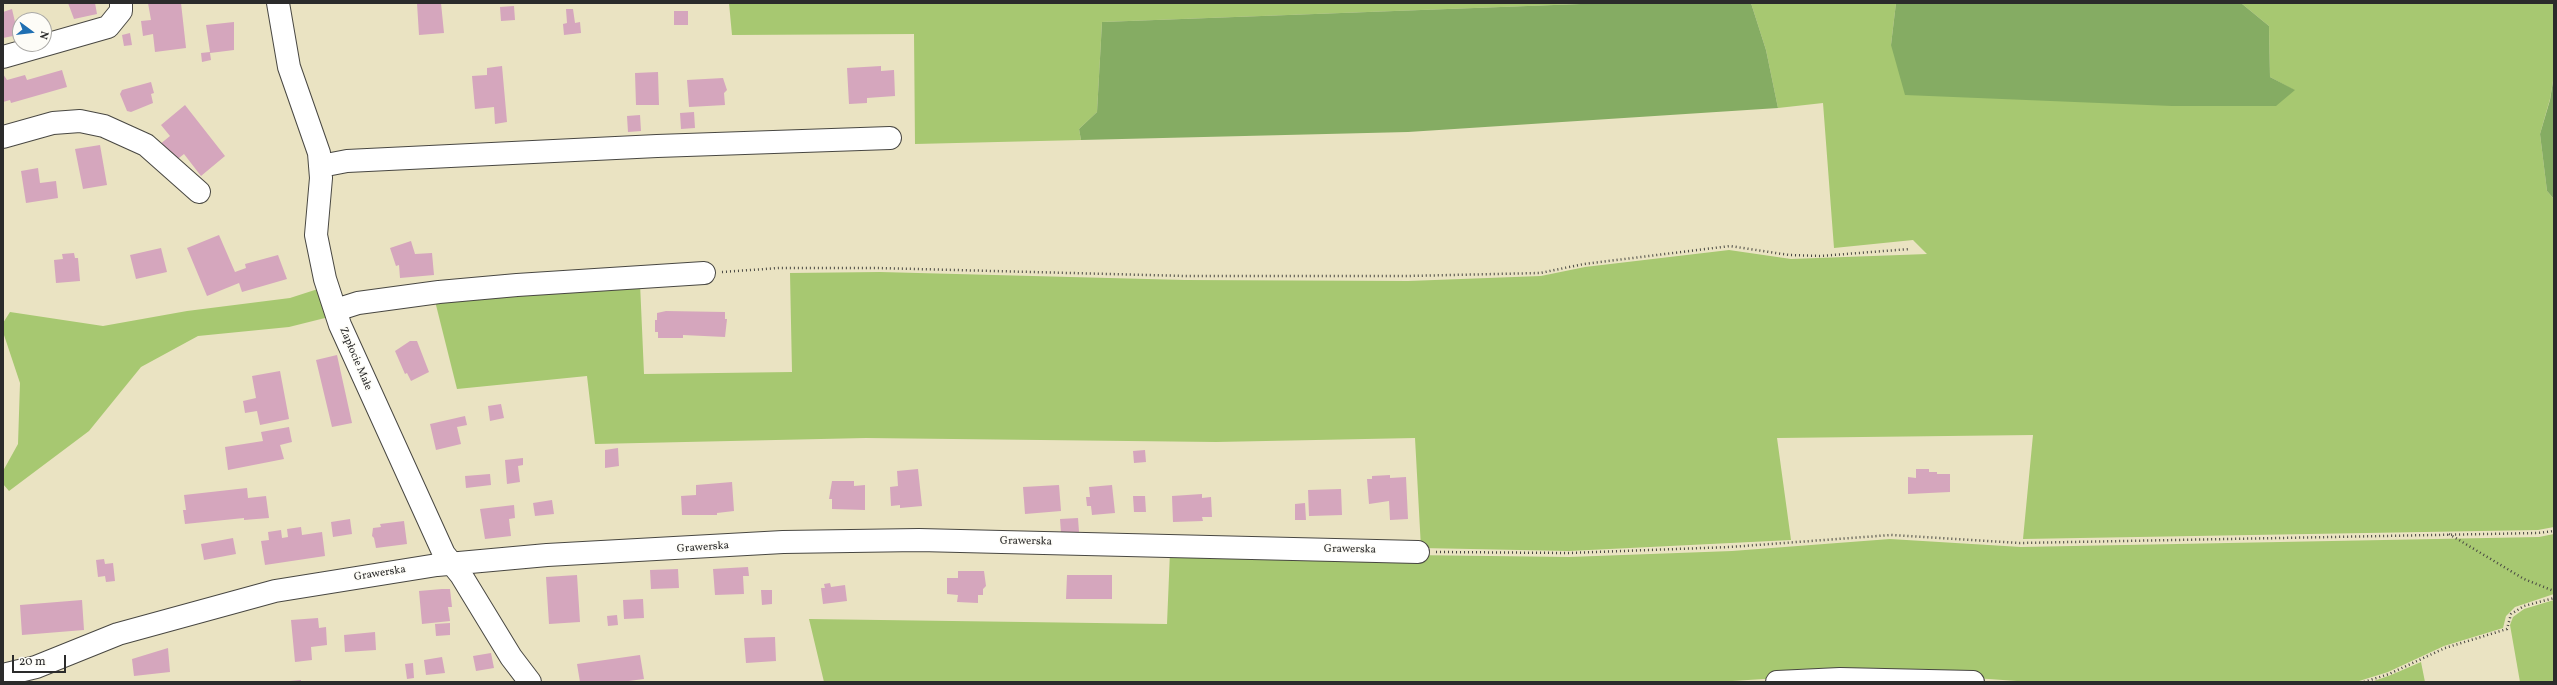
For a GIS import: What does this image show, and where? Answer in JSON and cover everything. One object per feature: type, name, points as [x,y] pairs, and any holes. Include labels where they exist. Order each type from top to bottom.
[{"type":"street","points":[[3,58],[108,27],[121,11],[121,3]]},
{"type":"street","name":"Zapłocie Małe","points":[[278,3],[289,67],[321,166],[316,236],[325,279],[336,310],[371,397],[419,495],[439,544],[461,575],[511,657],[530,682]]},
{"type":"street","points":[[3,137],[53,124],[80,121],[104,126],[146,145],[199,192]]},
{"type":"street","points":[[321,166],[347,161],[657,146],[890,138]]},
{"type":"street","points":[[336,310],[358,303],[463,290],[704,273]]},
{"type":"street","name":"Grawerska","points":[[3,675],[36,667],[118,634],[275,591],[452,564],[547,555],[784,542],[911,540],[1418,552]]},
{"type":"street","points":[[1777,682],[1840,679],[1973,682]]},
{"type":"path","points":[[704,273],[779,268],[878,268],[1186,276],[1408,276],[1540,273],[1584,264],[1730,246],[1789,255],[1820,256],[1910,249]]},
{"type":"path","points":[[1418,552],[1576,553],[1730,547],[1891,535],[2020,543],[2538,533],[2554,530]]},
{"type":"path","points":[[2449,534],[2524,579],[2554,591]]},
{"type":"path","points":[[2364,682],[2389,674],[2445,648],[2507,630],[2511,614],[2524,606],[2554,598]]},
{"type":"green space","points":[[729,3],[1607,3],[1102,22],[1097,112],[1079,129],[1081,140],[915,144],[914,34],[732,35]]},
{"type":"green space","points":[[1607,3],[1751,3],[1766,50],[1778,108],[1408,132],[1081,140],[1079,129],[1097,112],[1102,22]]},
{"type":"green space","points":[[1751,3],[1896,3],[1891,45],[2294,90],[2270,77],[2269,26],[2241,3],[2554,3],[2554,75],[2550,99],[2540,134],[2547,191],[2554,199],[2554,527],[2538,530],[2023,539],[2033,435],[1777,438],[1791,540],[1569,551],[1421,548],[1415,438],[1216,442],[866,438],[595,444],[587,376],[457,389],[434,297],[640,283],[644,374],[792,372],[790,273],[880,272],[1185,280],[1408,281],[1541,276],[1585,267],[1729,250],[1791,259],[1927,254],[1913,240],[1834,248],[1823,103],[1778,108],[1766,50]]},
{"type":"green space","points":[[1896,3],[2241,3],[2269,26],[2270,77],[2295,90],[2276,106],[2172,106],[1905,95],[1891,45]]},
{"type":"green space","points":[[2554,75],[2554,199],[2547,191],[2540,134],[2550,100]]},
{"type":"green space","points":[[321,288],[333,316],[289,327],[198,336],[141,367],[89,431],[9,491],[3,484],[3,471],[18,444],[20,383],[3,332],[3,323],[10,312],[103,326],[187,311],[290,298]]},
{"type":"green space","points":[[2554,534],[2554,594],[2515,607],[2506,616],[2503,628],[2444,646],[2388,672],[2356,682],[2031,682],[1946,676],[1841,674],[1717,682],[824,682],[809,619],[1167,624],[1170,552],[1569,557],[1732,551],[1890,539],[2021,547],[2539,537]]},
{"type":"green space","points":[[2554,600],[2554,682],[2520,682],[2510,625],[2513,617],[2524,609]]},
{"type":"green space","points":[[2421,662],[2425,682],[2371,682],[2391,675]]},
{"type":"building","points":[[68,3],[95,3],[97,14],[74,19]]},
{"type":"building","points":[[148,3],[181,3],[186,48],[155,52],[153,34],[143,36],[141,21],[151,20]]},
{"type":"building","points":[[417,3],[441,3],[444,33],[419,35]]},
{"type":"building","points":[[514,6],[515,20],[501,21],[500,7]]},
{"type":"building","points":[[12,9],[13,12],[12,36],[3,38],[3,12]]},
{"type":"building","points":[[566,9],[573,9],[575,23],[580,22],[581,33],[564,35],[563,24],[567,23]]},
{"type":"building","points":[[674,11],[688,11],[688,25],[674,25]]},
{"type":"building","points":[[234,22],[234,50],[210,53],[211,60],[202,62],[201,53],[210,52],[206,25]]},
{"type":"building","points":[[130,33],[132,45],[124,46],[122,35]]},
{"type":"building","points":[[502,66],[507,122],[495,124],[494,107],[475,109],[472,76],[487,75],[487,68]]},
{"type":"building","points":[[881,66],[881,71],[894,70],[895,96],[867,98],[867,103],[849,104],[847,68]]},
{"type":"building","points":[[62,70],[67,87],[11,103],[10,100],[3,102],[3,74],[7,80],[25,75],[27,80]]},
{"type":"building","points":[[658,72],[659,105],[636,105],[635,73]]},
{"type":"building","points":[[723,78],[727,90],[724,93],[725,105],[689,107],[687,80]]},
{"type":"building","points":[[151,82],[154,93],[151,94],[153,103],[131,112],[127,111],[120,94],[122,90]]},
{"type":"building","points":[[185,105],[225,156],[201,176],[184,154],[174,162],[159,145],[170,136],[161,125]]},
{"type":"building","points":[[694,112],[695,128],[681,129],[680,113]]},
{"type":"building","points":[[640,115],[641,131],[628,132],[627,116]]},
{"type":"building","points":[[100,145],[107,185],[83,189],[75,149]]},
{"type":"building","points":[[38,168],[40,183],[56,181],[58,198],[26,203],[21,171]]},
{"type":"building","points":[[219,235],[235,272],[246,268],[245,264],[278,255],[287,279],[242,292],[239,283],[207,296],[187,248]]},
{"type":"building","points":[[411,241],[415,254],[432,253],[434,275],[400,278],[399,265],[396,266],[390,248]]},
{"type":"building","points":[[161,248],[167,272],[136,279],[130,255]]},
{"type":"building","points":[[74,253],[75,258],[78,258],[80,281],[56,283],[54,260],[63,259],[62,254]]},
{"type":"building","points":[[666,311],[725,312],[725,319],[727,319],[725,337],[683,335],[683,338],[658,338],[658,332],[655,332],[655,320],[657,320],[657,313]]},
{"type":"building","points":[[410,341],[417,341],[429,372],[411,381],[407,373],[405,374],[395,351]]},
{"type":"building","points":[[337,355],[352,423],[332,427],[316,360]]},
{"type":"building","points":[[280,371],[289,419],[260,425],[257,411],[245,413],[243,401],[256,398],[252,376]]},
{"type":"building","points":[[501,404],[504,418],[490,421],[488,406]]},
{"type":"building","points":[[465,416],[467,425],[457,427],[461,444],[436,450],[430,424]]},
{"type":"building","points":[[289,427],[292,442],[280,445],[284,459],[228,470],[225,447],[263,441],[261,432]]},
{"type":"building","points":[[618,448],[619,466],[605,468],[605,450]]},
{"type":"building","points":[[1145,450],[1146,462],[1134,463],[1133,451]]},
{"type":"building","points":[[523,458],[523,465],[518,466],[520,482],[507,484],[505,460]]},
{"type":"building","points":[[918,469],[922,506],[900,508],[900,505],[891,506],[890,487],[898,486],[897,471]]},
{"type":"building","points":[[1916,469],[1929,469],[1929,472],[1937,472],[1937,474],[1950,474],[1950,492],[1908,494],[1908,477],[1916,478]]},
{"type":"building","points":[[490,474],[491,485],[466,488],[465,476]]},
{"type":"building","points":[[1390,475],[1390,478],[1406,477],[1408,519],[1390,520],[1389,501],[1369,504],[1367,479],[1372,479],[1372,476]]},
{"type":"building","points":[[832,481],[854,481],[854,486],[865,485],[865,510],[832,509],[832,499],[829,499]]},
{"type":"building","points":[[732,482],[734,511],[717,513],[717,515],[682,515],[681,496],[696,495],[696,485]]},
{"type":"building","points":[[1059,485],[1061,511],[1025,514],[1023,487]]},
{"type":"building","points":[[1112,485],[1115,513],[1092,515],[1091,506],[1087,506],[1086,497],[1090,497],[1089,487]]},
{"type":"building","points":[[247,488],[248,498],[266,496],[269,518],[244,520],[244,518],[185,524],[183,510],[186,510],[184,495]]},
{"type":"building","points":[[1341,489],[1342,515],[1309,516],[1308,490]]},
{"type":"building","points":[[1202,494],[1202,498],[1211,497],[1212,517],[1202,517],[1203,521],[1173,522],[1172,496]]},
{"type":"building","points":[[1133,496],[1145,496],[1146,512],[1134,512]]},
{"type":"building","points":[[552,500],[554,514],[535,516],[533,503]]},
{"type":"building","points":[[1305,503],[1306,520],[1295,520],[1295,504]]},
{"type":"building","points":[[514,505],[515,518],[509,519],[511,536],[485,539],[480,509]]},
{"type":"building","points":[[1078,518],[1079,532],[1061,533],[1060,519]]},
{"type":"building","points":[[350,519],[352,534],[333,537],[331,522]]},
{"type":"building","points":[[404,521],[407,544],[376,548],[374,538],[372,536],[373,528],[381,527],[380,524]]},
{"type":"building","points":[[301,527],[302,535],[322,532],[325,556],[265,565],[261,541],[269,540],[268,532],[281,530],[282,538],[288,537],[287,529]]},
{"type":"building","points":[[233,538],[236,554],[204,560],[201,544]]},
{"type":"building","points":[[104,559],[105,564],[113,563],[115,581],[106,582],[105,576],[98,577],[96,560]]},
{"type":"building","points":[[748,567],[749,576],[743,576],[744,594],[715,595],[713,569]]},
{"type":"building","points":[[678,569],[679,588],[651,589],[650,570]]},
{"type":"building","points":[[958,571],[984,571],[986,586],[983,589],[983,595],[978,595],[978,603],[957,602],[958,595],[947,594],[947,578],[958,578]]},
{"type":"building","points":[[577,575],[580,622],[549,624],[546,577]]},
{"type":"building","points":[[1067,575],[1112,575],[1112,599],[1066,599]]},
{"type":"building","points":[[830,583],[831,587],[845,585],[847,601],[823,604],[821,588],[825,588],[824,584]]},
{"type":"building","points":[[450,589],[452,607],[448,607],[450,621],[422,624],[419,591]]},
{"type":"building","points":[[761,590],[772,590],[772,604],[762,605]]},
{"type":"building","points":[[643,599],[644,618],[624,619],[623,600]]},
{"type":"building","points":[[82,600],[84,630],[22,635],[20,605]]},
{"type":"building","points":[[617,615],[618,625],[608,626],[607,616]]},
{"type":"building","points":[[318,618],[319,628],[326,627],[327,645],[311,647],[312,660],[295,662],[291,620]]},
{"type":"building","points":[[450,623],[450,635],[436,636],[435,624]]},
{"type":"building","points":[[375,632],[376,650],[345,652],[344,635]]},
{"type":"building","points":[[775,637],[776,661],[746,663],[744,638]]},
{"type":"building","points":[[168,648],[170,672],[134,676],[132,659]]},
{"type":"building","points":[[491,653],[494,668],[476,671],[473,656]]},
{"type":"building","points":[[640,655],[644,679],[621,682],[580,682],[577,664]]},
{"type":"building","points":[[442,657],[445,673],[426,675],[424,660]]},
{"type":"building","points":[[413,663],[414,678],[407,679],[405,664]]},
{"type":"building","points":[[301,680],[301,682],[290,682],[290,681]]}]
